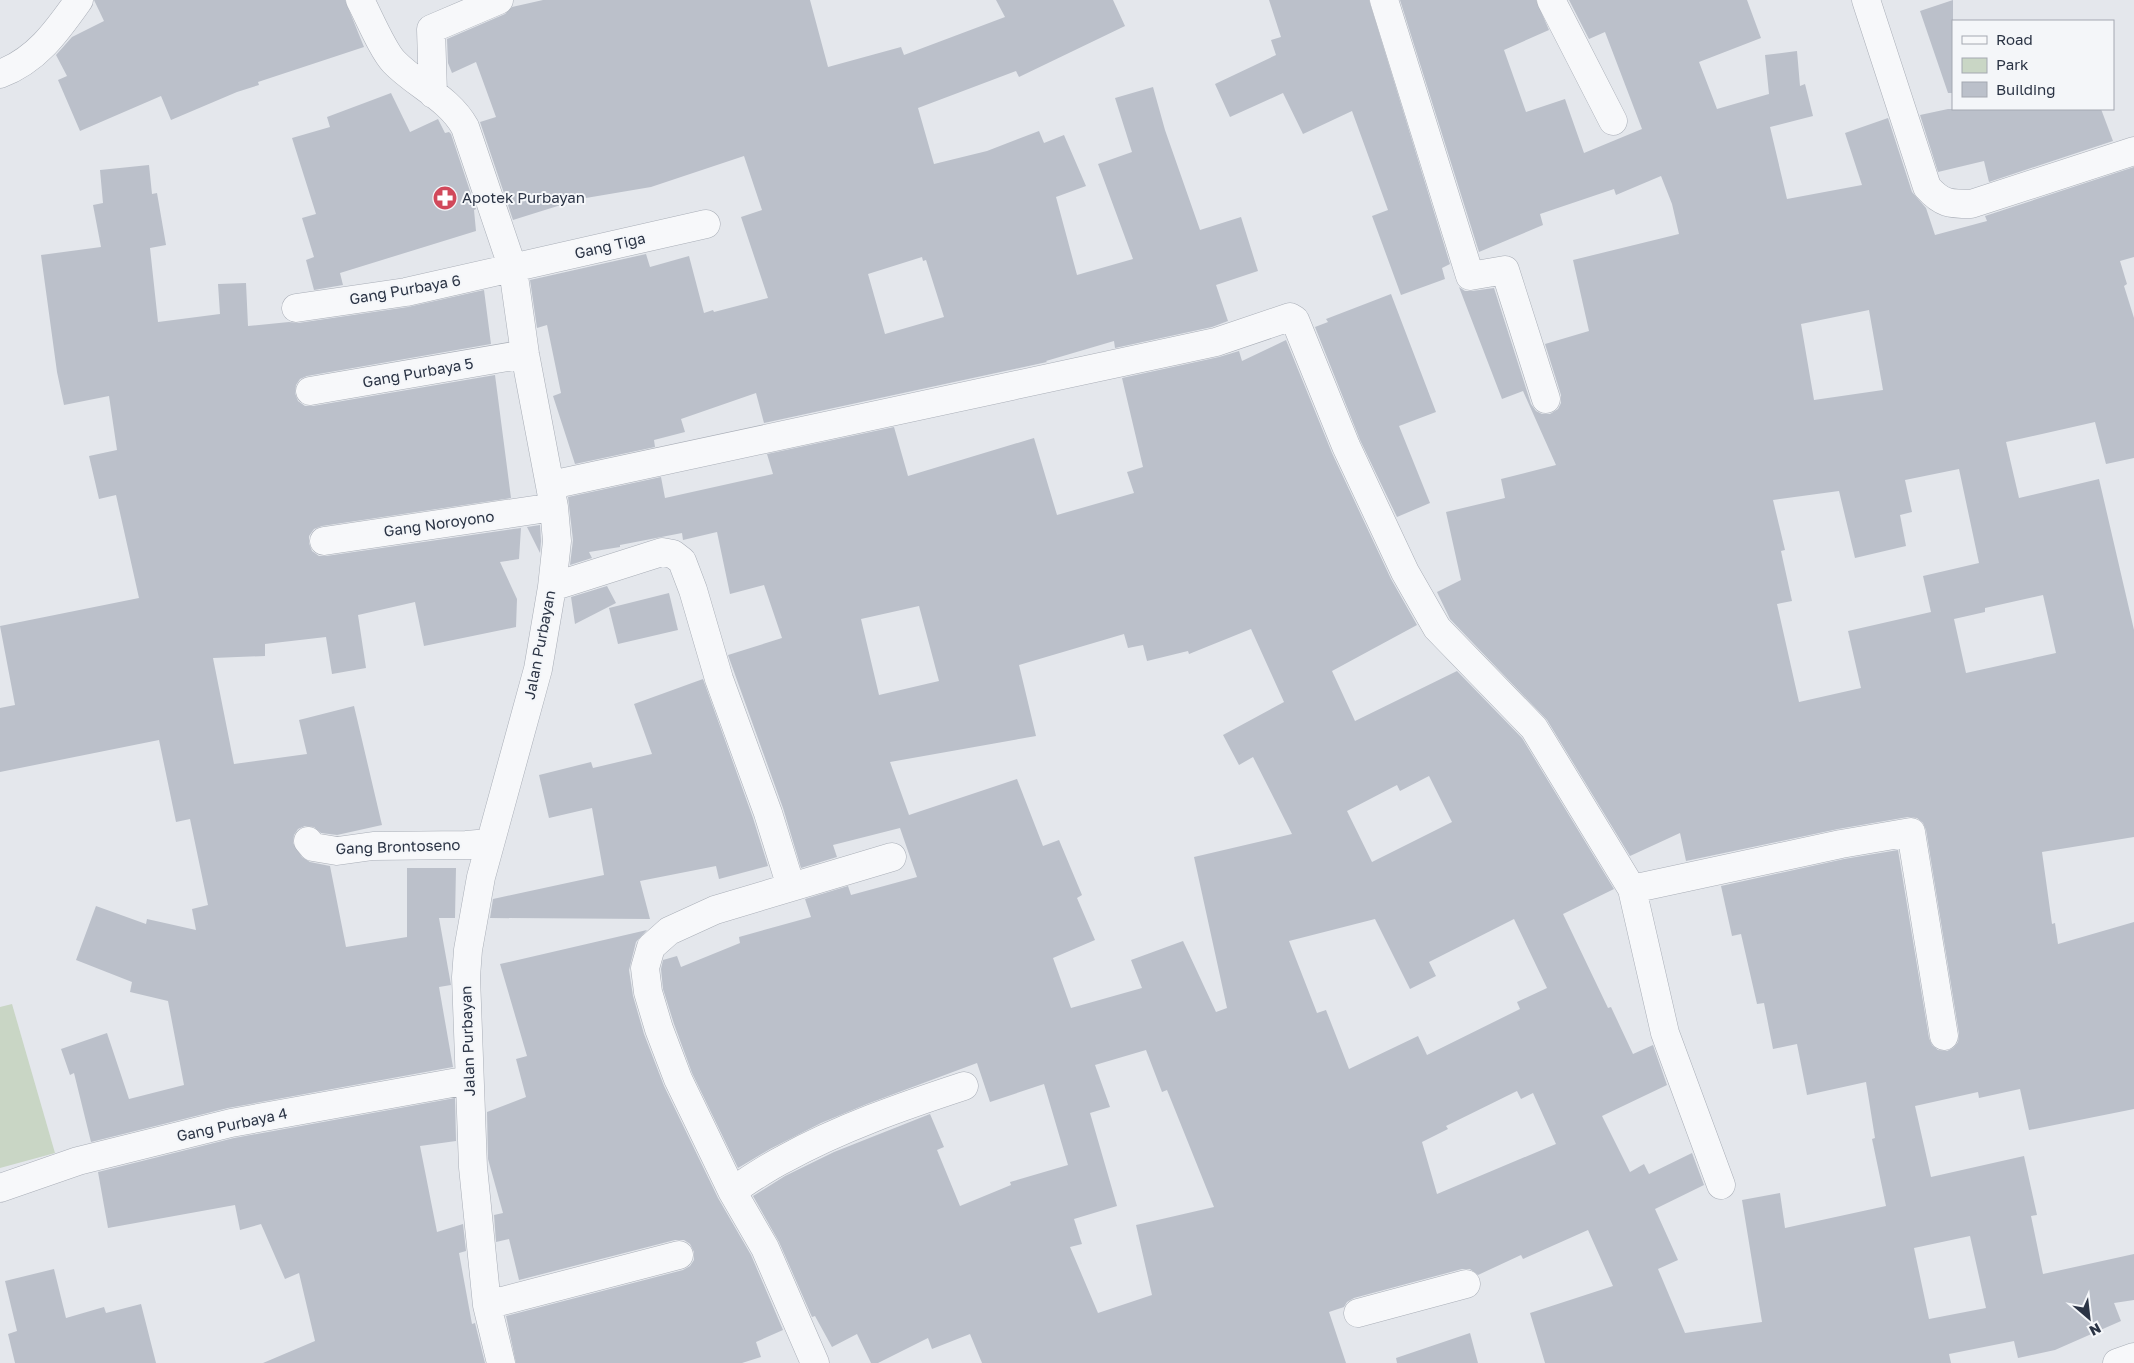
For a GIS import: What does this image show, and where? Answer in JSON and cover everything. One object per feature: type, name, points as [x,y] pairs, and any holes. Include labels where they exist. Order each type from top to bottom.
[{"type":"street","points":[[0,74],[19,65],[41,49],[79,0]]},
{"type":"street","name":"Jalan Purbayan","points":[[360,0],[391,60],[445,103],[465,127],[513,269],[525,354],[552,496],[557,541],[552,587],[538,669],[481,878],[468,950],[466,976],[473,1167],[487,1305],[500,1363]]},
{"type":"street","points":[[433,94],[431,29],[499,0]]},
{"type":"street","points":[[1384,0],[1470,276],[1505,270],[1546,399]]},
{"type":"street","points":[[1551,0],[1613,121]]},
{"type":"street","points":[[1866,0],[1927,188],[1937,200],[1953,204],[1971,204],[2134,151]]},
{"type":"street","name":"Gang Tiga","points":[[513,269],[706,224]]},
{"type":"street","name":"Gang Purbaya 6","points":[[296,308],[406,292],[513,269]]},
{"type":"street","name":"Gang Noroyono","points":[[324,541],[552,496],[1216,342],[1290,317],[1295,320],[1298,326],[1346,446],[1400,563],[1437,628],[1534,728],[1632,888]]},
{"type":"street","name":"Gang Purbaya 5","points":[[310,391],[525,354]]},
{"type":"street","points":[[552,587],[662,552],[673,554],[682,561],[693,590],[719,679],[765,803],[791,887]]},
{"type":"street","points":[[1721,1185],[1664,1032],[1632,888],[1841,844],[1911,832],[1944,1036]]},
{"type":"street","name":"Gang Brontoseno","points":[[308,841],[313,847],[336,850],[373,846],[490,843]]},
{"type":"street","points":[[815,1363],[765,1248],[732,1191],[672,1063],[648,992],[645,968],[651,947],[669,931],[715,910],[892,857]]},
{"type":"street","name":"Gang Purbaya 4","points":[[0,1188],[78,1160],[231,1123],[469,1080]]},
{"type":"street","points":[[732,1191],[784,1159],[820,1142],[916,1102],[964,1086]]},
{"type":"street","points":[[487,1305],[679,1255]]},
{"type":"street","points":[[1358,1313],[1466,1284]]},
{"type":"street","points":[[2117,1363],[2134,1357]]},
{"type":"green space","points":[[12,1004],[55,1153],[0,1168],[0,1007]]},
{"type":"building","points":[[94,0],[345,0],[364,47],[258,82],[259,85],[237,92],[171,120],[161,96],[80,131],[58,80],[67,76],[56,55],[72,37],[104,21]]},
{"type":"building","points":[[543,0],[810,0],[828,67],[901,47],[904,55],[1005,17],[996,0],[1113,0],[1125,26],[1019,77],[1016,71],[918,108],[934,164],[987,151],[1039,131],[1044,143],[1064,135],[1086,186],[1056,197],[1077,275],[1133,259],[1098,164],[1132,152],[1115,98],[1153,87],[1165,130],[1200,230],[1241,217],[1258,271],[1216,285],[1228,321],[1212,327],[1115,348],[1114,341],[1047,362],[764,423],[756,393],[681,419],[685,432],[654,440],[655,447],[575,464],[553,396],[561,393],[547,325],[537,328],[530,280],[646,254],[650,267],[689,256],[704,313],[768,298],[741,217],[762,210],[744,156],[651,187],[580,199],[513,220],[480,122],[496,117],[476,62],[452,73],[448,63],[447,39],[505,14],[512,7]],"holes":[[[922,257],[923,261],[926,260],[944,317],[885,334],[868,274]]]},
{"type":"building","points":[[1269,0],[1369,0],[1450,264],[1442,268],[1445,279],[1401,295],[1372,216],[1388,210],[1352,111],[1303,134],[1283,93],[1230,117],[1215,84],[1276,55],[1271,40],[1281,37]]},
{"type":"building","points":[[1400,0],[1536,0],[1549,30],[1504,50],[1526,112],[1565,99],[1584,153],[1642,129],[1605,32],[1589,39],[1569,0],[1747,0],[1761,38],[1699,62],[1717,109],[1769,94],[1765,55],[1797,51],[1800,86],[1805,84],[1813,116],[1770,127],[1787,199],[1862,185],[1845,133],[1888,118],[1912,192],[1926,208],[1935,235],[1987,221],[1985,216],[2134,167],[2134,257],[2120,261],[2127,284],[2124,286],[2134,318],[2134,458],[2106,464],[2095,422],[2006,442],[2019,498],[2099,479],[2134,630],[2134,837],[2042,852],[2052,924],[2055,923],[2058,944],[2134,922],[2134,1109],[2029,1130],[2020,1089],[1979,1098],[1978,1092],[1915,1106],[1931,1177],[2024,1156],[2037,1215],[2031,1216],[2043,1274],[2134,1254],[2134,1300],[2114,1303],[2121,1321],[2055,1350],[2018,1358],[2014,1341],[1949,1354],[1951,1363],[1545,1363],[1530,1313],[1613,1286],[1588,1230],[1523,1259],[1521,1255],[1478,1275],[1470,1269],[1462,1269],[1354,1298],[1347,1302],[1344,1307],[1329,1312],[1346,1363],[982,1363],[970,1334],[932,1349],[928,1338],[878,1363],[871,1363],[857,1334],[832,1347],[815,1316],[812,1317],[779,1242],[753,1196],[785,1176],[834,1152],[930,1114],[944,1147],[937,1150],[960,1206],[1011,1185],[1010,1182],[1068,1165],[1044,1084],[990,1102],[977,1063],[821,1123],[738,1168],[692,1073],[674,1024],[663,989],[661,969],[663,960],[677,956],[681,967],[740,943],[739,937],[811,917],[805,899],[848,886],[851,895],[917,877],[900,828],[833,845],[837,857],[801,868],[783,808],[728,655],[782,638],[764,585],[730,594],[717,532],[683,540],[682,533],[620,545],[620,547],[589,552],[592,558],[570,565],[573,540],[568,497],[661,477],[665,498],[773,474],[767,454],[894,427],[908,476],[1034,438],[1057,515],[1134,493],[1127,472],[1143,467],[1122,378],[1239,351],[1242,361],[1286,340],[1332,453],[1391,579],[1417,625],[1332,671],[1355,721],[1457,671],[1522,738],[1614,889],[1563,914],[1608,1008],[1611,1007],[1633,1054],[1653,1045],[1667,1085],[1602,1116],[1630,1172],[1644,1164],[1649,1174],[1692,1153],[1704,1185],[1655,1209],[1678,1260],[1658,1269],[1685,1333],[1762,1322],[1742,1200],[1780,1193],[1785,1228],[1886,1206],[1872,1139],[1875,1138],[1866,1082],[1807,1095],[1797,1044],[1773,1049],[1764,1003],[1757,1004],[1741,934],[1732,936],[1721,886],[1844,859],[1898,850],[1929,1038],[1932,1045],[1938,1050],[1947,1051],[1958,1042],[1959,1034],[1926,830],[1923,823],[1917,818],[1908,817],[1838,829],[1686,861],[1680,833],[1630,856],[1547,720],[1450,619],[1437,592],[1461,580],[1446,512],[1505,498],[1501,479],[1556,465],[1523,391],[1502,399],[1459,287],[1465,291],[1494,288],[1531,404],[1536,411],[1542,414],[1550,414],[1558,409],[1561,403],[1561,395],[1545,344],[1589,331],[1573,260],[1679,234],[1672,204],[1661,176],[1616,195],[1614,189],[1540,214],[1543,225],[1479,252]],"holes":[[[1869,310],[1883,390],[1814,400],[1801,324]],[[1959,469],[1979,563],[1923,576],[1931,612],[1848,631],[1861,688],[1799,702],[1777,604],[1792,601],[1781,551],[1785,550],[1773,500],[1839,491],[1855,558],[1906,546],[1900,515],[1912,512],[1905,480]],[[2043,595],[2056,653],[1966,673],[1954,619],[1985,612],[1985,608]],[[919,606],[939,681],[879,695],[861,619]],[[1251,629],[1284,702],[1223,735],[1239,765],[1253,757],[1292,834],[1194,857],[1227,1008],[1216,1012],[1183,941],[1131,960],[1142,988],[1071,1008],[1053,958],[1095,940],[1077,898],[1082,895],[1059,840],[1043,846],[1017,779],[909,815],[890,762],[1036,736],[1019,665],[1124,634],[1128,648],[1143,645],[1147,661],[1188,651],[1189,654]],[[1429,776],[1452,822],[1372,862],[1347,811],[1397,785],[1400,791]],[[1375,919],[1410,989],[1436,976],[1429,962],[1514,919],[1547,988],[1517,1002],[1520,1009],[1427,1055],[1418,1036],[1349,1069],[1326,1010],[1317,1013],[1289,941]],[[1146,1050],[1162,1092],[1167,1090],[1214,1207],[1136,1225],[1152,1295],[1098,1313],[1070,1247],[1082,1244],[1074,1219],[1117,1206],[1090,1113],[1110,1107],[1095,1065]],[[1517,1091],[1521,1099],[1533,1093],[1556,1144],[1437,1194],[1422,1142],[1448,1129],[1446,1126]],[[1970,1236],[1986,1308],[1929,1319],[1914,1248]]]},
{"type":"building","points":[[1953,0],[1952,93],[1948,93],[1920,11]]},
{"type":"building","points":[[391,93],[410,132],[438,119],[445,133],[449,132],[451,134],[476,209],[474,210],[476,231],[340,273],[343,285],[314,290],[306,260],[314,257],[302,218],[316,214],[292,138],[330,127],[327,117]]},
{"type":"building","points":[[1948,109],[2101,110],[2113,141],[1989,182],[1984,161],[1938,172],[1920,115]]},
{"type":"building","points":[[149,165],[152,194],[157,193],[166,245],[150,248],[158,322],[220,314],[218,284],[246,283],[248,326],[289,322],[298,323],[408,307],[484,290],[491,344],[307,376],[300,379],[296,385],[295,393],[298,401],[305,406],[313,406],[495,375],[511,498],[322,526],[314,529],[309,536],[309,543],[312,551],[319,556],[326,556],[521,528],[519,559],[500,562],[517,599],[516,627],[424,646],[415,602],[358,615],[366,668],[332,674],[326,637],[265,644],[265,656],[213,658],[234,764],[307,754],[299,720],[354,706],[382,825],[337,835],[321,833],[314,827],[305,826],[298,829],[294,835],[293,843],[302,857],[310,862],[330,866],[346,947],[407,937],[407,868],[456,868],[455,918],[439,918],[451,985],[439,987],[453,1067],[228,1108],[91,1142],[74,1073],[70,1075],[61,1049],[107,1033],[129,1099],[184,1085],[168,1001],[130,992],[132,982],[76,960],[96,906],[146,924],[147,919],[196,930],[192,909],[208,905],[190,819],[176,822],[159,740],[0,772],[0,708],[15,705],[0,626],[139,598],[116,495],[99,499],[89,456],[117,450],[109,396],[64,405],[57,372],[41,255],[101,247],[93,205],[103,203],[100,170]]},
{"type":"building","points":[[1391,294],[1436,412],[1399,426],[1430,503],[1397,517],[1360,440],[1315,327],[1328,322],[1326,319]]},
{"type":"building","points":[[540,525],[541,541],[540,553],[527,527]]},
{"type":"building","points":[[607,586],[616,603],[575,624],[571,597]]},
{"type":"building","points":[[669,593],[678,630],[618,644],[609,608]]},
{"type":"building","points":[[703,679],[753,818],[768,866],[719,879],[716,866],[640,881],[650,919],[490,918],[493,899],[604,875],[592,808],[549,818],[539,775],[591,762],[593,768],[652,754],[634,704]]},
{"type":"building","points":[[647,930],[636,942],[629,970],[633,996],[644,1034],[664,1086],[718,1198],[751,1255],[783,1330],[756,1342],[761,1357],[742,1363],[516,1363],[506,1316],[683,1270],[690,1266],[694,1260],[694,1252],[690,1244],[684,1240],[675,1240],[519,1280],[509,1239],[496,1242],[494,1215],[503,1213],[488,1159],[487,1112],[526,1097],[516,1059],[527,1056],[500,964]]},
{"type":"building","points":[[455,1098],[456,1141],[420,1146],[437,1232],[463,1224],[466,1251],[459,1253],[472,1324],[475,1323],[485,1363],[263,1363],[315,1341],[299,1273],[285,1279],[261,1224],[240,1230],[235,1205],[108,1228],[98,1172],[234,1138]]},
{"type":"building","points":[[54,1269],[66,1318],[104,1307],[106,1313],[141,1304],[156,1363],[15,1363],[8,1334],[17,1331],[5,1281]]},
{"type":"building","points":[[1470,1333],[1478,1363],[1397,1363],[1396,1358]]},
{"type":"place","name":"Apotek Purbayan","points":[[445,198]]}]
